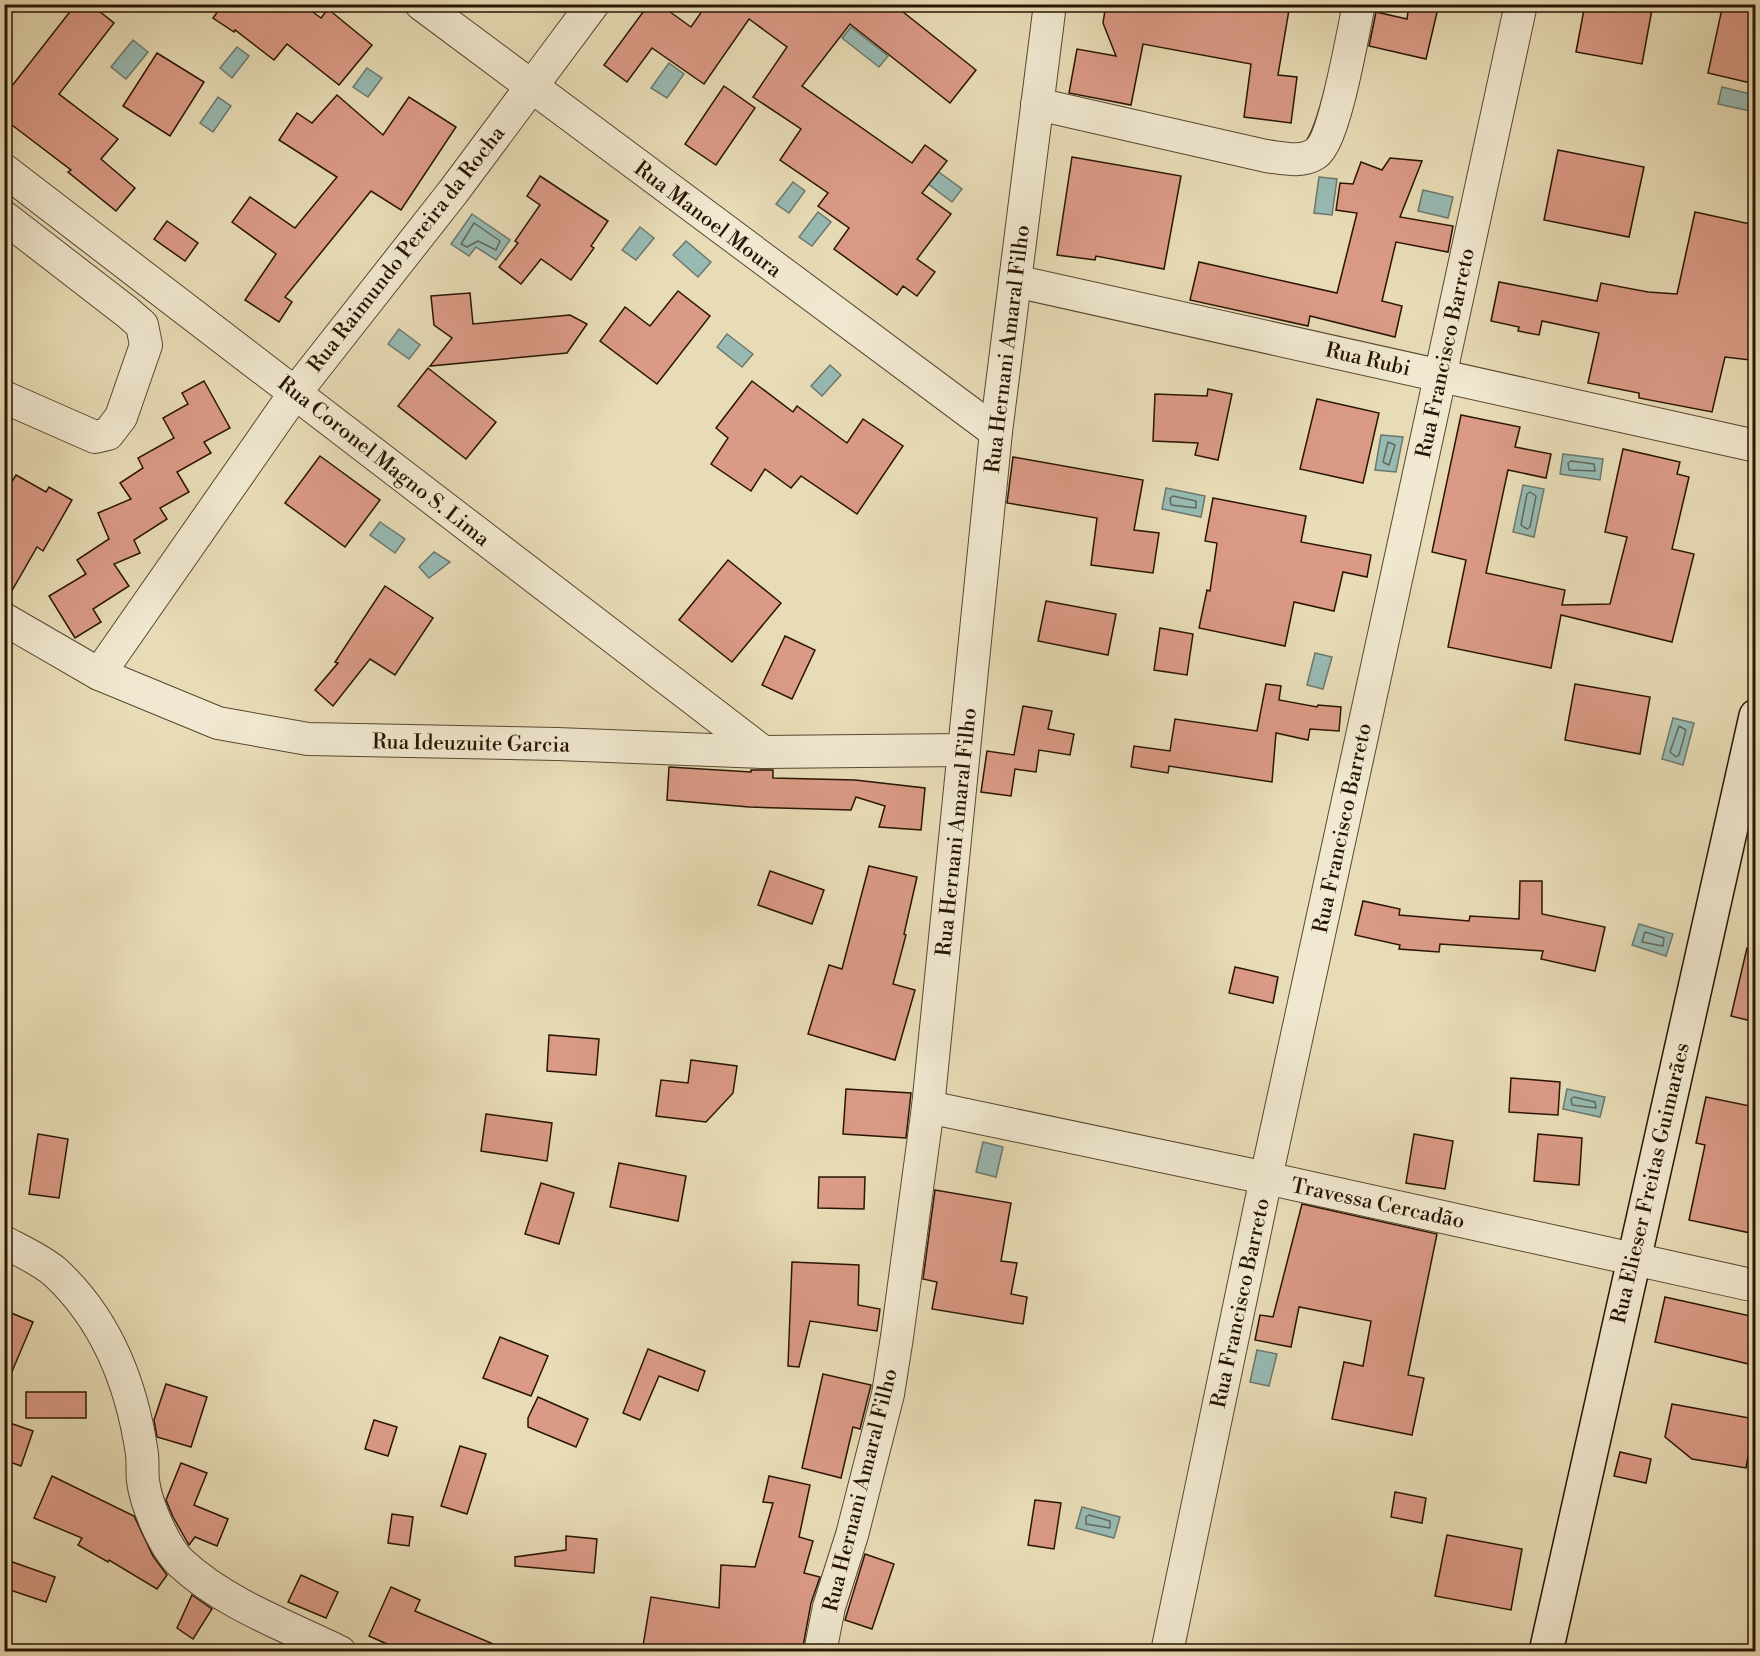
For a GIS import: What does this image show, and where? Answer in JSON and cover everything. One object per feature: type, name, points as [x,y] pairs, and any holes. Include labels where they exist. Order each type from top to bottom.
[{"type":"street","name":"Rua Manoel Moura","points":[[421,4],[996,432]]},
{"type":"street","name":"Rua Raimundo Pereira da Rocha","points":[[99,674],[295,393],[453,192],[593,4]]},
{"type":"street","name":"Rua Hernani Amaral Filho","points":[[820,1652],[829,1607],[852,1535],[888,1394],[928,1107],[996,432],[1050,4]]},
{"type":"street","points":[[1037,104],[1266,156],[1304,160],[1318,152],[1332,124],[1359,4]]},
{"type":"street","name":"Rua Francisco Barreto","points":[[1167,1652],[1266,1178],[1521,4]]},
{"type":"street","name":"Rua Coronel Magno S. Lima","points":[[4,170],[762,752]]},
{"type":"street","points":[[4,217],[142,325],[146,345],[121,417],[108,434],[95,437],[4,397]]},
{"type":"street","name":"Rua Rubi","points":[[1015,281],[1755,446]]},
{"type":"street","name":"Rua Ideuzuite Garcia","points":[[4,619],[99,674],[218,723],[308,739],[557,744],[762,752],[964,750]]},
{"type":"street","name":"Rua Elieser Freitas Guimarães","points":[[1546,1652],[1755,716]]},
{"type":"street","name":"Travessa Cercadão","points":[[928,1107],[1266,1178],[1755,1286]]},
{"type":"street","points":[[4,1242],[54,1271],[84,1302],[105,1332],[129,1391],[142,1455],[143,1482],[155,1521],[180,1562],[230,1598],[340,1652]]},
{"type":"water","points":[[851,27],[888,56],[879,67],[842,38]]},
{"type":"water","points":[[133,40],[148,52],[126,79],[111,67]]},
{"type":"water","points":[[237,47],[249,56],[232,78],[220,68]]},
{"type":"water","points":[[669,63],[684,74],[667,98],[651,88]]},
{"type":"water","points":[[367,68],[382,78],[368,97],[353,87]]},
{"type":"water","points":[[1722,87],[1755,95],[1755,112],[1718,104]]},
{"type":"water","points":[[218,97],[231,106],[213,132],[200,123]]},
{"type":"water","points":[[936,170],[962,189],[952,202],[927,183]]},
{"type":"water","points":[[1319,177],[1337,179],[1332,215],[1314,213]]},
{"type":"water","points":[[793,182],[805,191],[789,213],[776,204]]},
{"type":"water","points":[[1423,190],[1453,197],[1448,218],[1418,211]]},
{"type":"water","points":[[818,212],[831,222],[812,246],[799,237]]},
{"type":"water","points":[[472,214],[510,240],[496,260],[476,247],[469,256],[451,244]]},
{"type":"water","points":[[640,227],[654,238],[636,260],[622,250]]},
{"type":"water","points":[[686,241],[711,262],[698,277],[673,255]]},
{"type":"water","points":[[399,329],[420,345],[409,359],[388,344]]},
{"type":"water","points":[[727,334],[753,354],[742,367],[717,347]]},
{"type":"water","points":[[830,365],[841,375],[822,396],[811,386]]},
{"type":"water","points":[[1381,435],[1403,437],[1396,472],[1375,470]]},
{"type":"water","points":[[1563,454],[1603,459],[1600,480],[1560,474]]},
{"type":"water","points":[[1523,485],[1544,489],[1534,537],[1513,532]]},
{"type":"water","points":[[1166,488],[1205,496],[1201,517],[1162,509]]},
{"type":"water","points":[[380,522],[405,539],[395,553],[370,535]]},
{"type":"water","points":[[434,552],[450,562],[429,578],[419,567]]},
{"type":"water","points":[[1315,653],[1332,657],[1323,689],[1307,685]]},
{"type":"water","points":[[1673,718],[1694,723],[1683,765],[1662,759]]},
{"type":"water","points":[[1639,924],[1673,934],[1666,956],[1632,945]]},
{"type":"water","points":[[1567,1089],[1605,1097],[1600,1117],[1563,1109]]},
{"type":"water","points":[[983,1142],[1003,1147],[996,1177],[976,1172]]},
{"type":"water","points":[[1257,1350],[1277,1354],[1269,1386],[1250,1382]]},
{"type":"water","points":[[1082,1507],[1120,1517],[1114,1538],[1076,1528]]},
{"type":"building","points":[[76,4],[90,4],[114,23],[59,94],[118,139],[101,159],[135,188],[116,211],[68,172],[71,170],[4,119],[4,96]]},
{"type":"building","points":[[223,4],[302,4],[321,18],[328,9],[372,45],[339,85],[287,44],[274,60],[235,30],[234,32],[213,18]]},
{"type":"building","points":[[649,4],[659,4],[691,27],[707,4],[893,4],[976,70],[950,103],[850,24],[802,86],[912,163],[925,145],[947,161],[922,193],[951,214],[917,259],[935,272],[917,296],[903,286],[897,295],[834,249],[849,228],[818,206],[828,193],[780,160],[801,129],[753,97],[787,47],[749,19],[704,84],[652,48],[627,82],[604,65]]},
{"type":"building","points":[[1106,4],[1290,4],[1278,75],[1297,77],[1291,123],[1244,117],[1251,64],[1143,44],[1131,105],[1069,93],[1077,49],[1116,56],[1103,23]]},
{"type":"building","points":[[1409,4],[1439,4],[1426,59],[1369,46],[1376,12],[1407,19]]},
{"type":"building","points":[[1585,4],[1653,4],[1642,64],[1576,52]]},
{"type":"building","points":[[1723,4],[1755,10],[1755,84],[1708,73]]},
{"type":"building","points":[[157,53],[204,82],[170,136],[123,106]]},
{"type":"building","points":[[724,86],[755,108],[716,165],[685,144]]},
{"type":"building","points":[[337,95],[383,135],[409,97],[456,127],[401,210],[371,191],[285,297],[292,302],[279,322],[245,300],[276,254],[232,222],[250,197],[295,228],[337,177],[279,140],[297,113],[312,123]]},
{"type":"building","points":[[1558,150],[1644,167],[1629,237],[1544,220]]},
{"type":"building","points":[[1072,157],[1181,176],[1164,269],[1096,256],[1095,260],[1057,255]]},
{"type":"building","points":[[1390,158],[1422,161],[1400,217],[1453,226],[1448,252],[1396,242],[1382,301],[1402,306],[1395,337],[1310,316],[1308,326],[1190,300],[1199,262],[1337,293],[1357,213],[1336,210],[1340,183],[1353,184],[1361,162],[1382,170]]},
{"type":"building","points":[[540,176],[608,221],[591,246],[594,248],[571,280],[541,259],[521,284],[499,267],[518,243],[515,241],[540,205],[527,196]]},
{"type":"building","points":[[1695,212],[1755,225],[1755,275],[1750,298],[1755,299],[1755,345],[1750,360],[1725,357],[1712,412],[1639,398],[1639,393],[1588,383],[1599,333],[1542,321],[1539,335],[1518,331],[1519,327],[1491,321],[1499,282],[1597,301],[1601,283],[1648,292],[1677,294]]},
{"type":"building","points":[[167,221],[198,243],[185,261],[154,239]]},
{"type":"building","points":[[678,291],[710,316],[657,384],[600,341],[625,307],[650,326]]},
{"type":"building","points":[[470,293],[473,324],[570,315],[587,324],[567,353],[430,366],[452,338],[434,325],[431,296]]},
{"type":"building","points":[[428,368],[496,422],[466,459],[398,406]]},
{"type":"building","points":[[204,381],[230,428],[204,442],[211,453],[177,472],[189,492],[160,508],[167,519],[134,540],[140,553],[114,564],[129,586],[93,609],[101,622],[75,638],[49,596],[86,574],[77,560],[109,539],[98,513],[131,499],[120,483],[143,468],[138,458],[174,438],[163,418],[188,404],[182,393]]},
{"type":"building","points":[[752,381],[793,412],[797,406],[847,443],[863,419],[903,446],[857,514],[801,476],[791,488],[765,469],[751,491],[711,464],[728,438],[716,428]]},
{"type":"building","points":[[1208,389],[1232,394],[1218,460],[1195,455],[1198,443],[1153,441],[1155,394],[1207,396]]},
{"type":"building","points":[[1317,399],[1379,413],[1363,483],[1300,469]]},
{"type":"building","points":[[1461,415],[1520,427],[1515,447],[1551,454],[1546,478],[1508,470],[1486,573],[1565,590],[1562,605],[1610,604],[1627,537],[1605,532],[1623,449],[1680,462],[1677,474],[1689,477],[1672,549],[1694,554],[1672,642],[1561,615],[1551,668],[1448,647],[1466,560],[1432,552]]},
{"type":"building","points":[[320,456],[380,500],[345,547],[285,503]]},
{"type":"building","points":[[1013,457],[1143,480],[1134,530],[1159,533],[1153,573],[1091,565],[1097,518],[1007,503]]},
{"type":"building","points":[[16,475],[46,492],[49,487],[72,500],[43,551],[37,547],[6,601],[4,494]]},
{"type":"building","points":[[1213,498],[1306,516],[1301,542],[1371,555],[1367,577],[1343,572],[1334,611],[1294,602],[1285,646],[1199,628],[1207,590],[1210,591],[1217,543],[1205,541]]},
{"type":"building","points":[[728,560],[781,603],[732,662],[679,620]]},
{"type":"building","points":[[385,586],[433,618],[395,675],[370,659],[333,706],[315,690],[338,663],[335,662]]},
{"type":"building","points":[[1046,601],[1116,614],[1108,655],[1038,641]]},
{"type":"building","points":[[1160,628],[1193,634],[1187,675],[1154,670]]},
{"type":"building","points":[[785,636],[815,650],[792,699],[762,685]]},
{"type":"building","points":[[1266,684],[1281,686],[1279,700],[1317,707],[1318,705],[1341,707],[1339,731],[1310,729],[1308,740],[1276,733],[1272,782],[1169,766],[1168,773],[1131,767],[1134,746],[1170,751],[1175,719],[1257,731]]},
{"type":"building","points":[[1575,684],[1650,697],[1640,754],[1565,740]]},
{"type":"building","points":[[1023,706],[1052,711],[1048,729],[1074,734],[1070,755],[1039,750],[1036,772],[1015,769],[1011,796],[981,792],[987,751],[1014,755]]},
{"type":"building","points":[[669,767],[751,772],[751,770],[773,770],[773,778],[855,780],[925,788],[921,830],[879,827],[885,806],[856,797],[851,810],[749,807],[667,800]]},
{"type":"building","points":[[869,866],[917,877],[904,934],[906,935],[893,984],[915,990],[895,1060],[808,1034],[829,965],[842,969]]},
{"type":"building","points":[[770,871],[824,890],[812,924],[758,905]]},
{"type":"building","points":[[1520,881],[1542,881],[1542,914],[1605,927],[1595,971],[1541,959],[1543,951],[1440,944],[1439,952],[1399,949],[1400,945],[1355,935],[1363,901],[1400,909],[1399,915],[1469,921],[1470,916],[1519,919]]},
{"type":"building","points":[[1747,948],[1755,949],[1755,1022],[1731,1016]]},
{"type":"building","points":[[1235,967],[1278,977],[1273,1003],[1229,993]]},
{"type":"building","points":[[549,1035],[599,1039],[596,1075],[547,1071]]},
{"type":"building","points":[[691,1060],[737,1066],[733,1093],[706,1122],[656,1116],[661,1080],[688,1083]]},
{"type":"building","points":[[1511,1078],[1560,1082],[1558,1115],[1509,1112]]},
{"type":"building","points":[[846,1089],[911,1093],[906,1138],[843,1134]]},
{"type":"building","points":[[1706,1097],[1755,1107],[1755,1234],[1689,1220],[1705,1145],[1696,1143]]},
{"type":"building","points":[[486,1114],[552,1123],[547,1161],[481,1151]]},
{"type":"building","points":[[38,1134],[68,1139],[59,1198],[29,1194]]},
{"type":"building","points":[[1414,1134],[1453,1141],[1445,1189],[1406,1183]]},
{"type":"building","points":[[1538,1134],[1582,1138],[1579,1185],[1534,1181]]},
{"type":"building","points":[[619,1163],[686,1176],[678,1221],[610,1207]]},
{"type":"building","points":[[819,1177],[865,1177],[864,1209],[818,1208]]},
{"type":"building","points":[[541,1183],[574,1193],[559,1244],[525,1234]]},
{"type":"building","points":[[935,1190],[1011,1203],[1001,1261],[1017,1263],[1011,1294],[1027,1297],[1023,1324],[932,1309],[937,1282],[923,1279]]},
{"type":"building","points":[[1302,1204],[1437,1234],[1408,1375],[1424,1378],[1412,1435],[1332,1419],[1344,1362],[1363,1366],[1371,1321],[1299,1307],[1291,1347],[1255,1340],[1260,1315],[1273,1317]]},
{"type":"building","points":[[792,1262],[859,1265],[858,1305],[880,1309],[877,1331],[810,1321],[799,1367],[788,1366]]},
{"type":"building","points":[[1665,1297],[1755,1317],[1753,1365],[1655,1342]]},
{"type":"building","points":[[4,1310],[33,1322],[5,1388],[4,1388]]},
{"type":"building","points":[[500,1337],[548,1356],[531,1396],[483,1378]]},
{"type":"building","points":[[648,1349],[705,1371],[698,1391],[659,1376],[640,1420],[623,1413]]},
{"type":"building","points":[[823,1374],[871,1385],[860,1429],[853,1427],[841,1478],[802,1468]]},
{"type":"building","points":[[166,1384],[207,1397],[191,1447],[157,1437],[154,1420]]},
{"type":"building","points":[[26,1392],[86,1392],[86,1418],[26,1418]]},
{"type":"building","points":[[538,1397],[588,1419],[576,1447],[528,1427],[528,1418]]},
{"type":"building","points":[[1672,1404],[1755,1419],[1746,1468],[1692,1459],[1665,1437]]},
{"type":"building","points":[[374,1420],[397,1427],[388,1456],[365,1449]]},
{"type":"building","points":[[4,1421],[33,1431],[21,1466],[4,1460]]},
{"type":"building","points":[[460,1446],[486,1454],[467,1514],[441,1506]]},
{"type":"building","points":[[1620,1452],[1651,1459],[1646,1483],[1614,1476]]},
{"type":"building","points":[[181,1463],[207,1473],[194,1505],[228,1519],[217,1546],[195,1537],[189,1545],[173,1517],[166,1500]]},
{"type":"building","points":[[52,1476],[134,1516],[153,1556],[167,1575],[157,1589],[109,1560],[108,1562],[78,1545],[82,1538],[34,1518]]},
{"type":"building","points":[[769,1476],[810,1485],[799,1537],[813,1541],[804,1573],[820,1577],[811,1603],[802,1652],[642,1652],[651,1597],[719,1608],[721,1565],[755,1567],[773,1503],[763,1502]]},
{"type":"building","points":[[1395,1492],[1426,1498],[1422,1523],[1391,1517]]},
{"type":"building","points":[[1035,1500],[1061,1503],[1054,1549],[1028,1545]]},
{"type":"building","points":[[392,1514],[413,1517],[409,1546],[388,1543]]},
{"type":"building","points":[[1447,1535],[1522,1549],[1511,1610],[1435,1596]]},
{"type":"building","points":[[566,1536],[597,1539],[594,1573],[515,1566],[515,1557],[566,1550]]},
{"type":"building","points":[[865,1554],[894,1564],[872,1629],[845,1620]]},
{"type":"building","points":[[4,1559],[55,1577],[46,1602],[4,1588]]},
{"type":"building","points":[[301,1575],[338,1592],[326,1618],[288,1602]]},
{"type":"building","points":[[391,1587],[420,1600],[415,1611],[510,1651],[405,1652],[369,1636]]},
{"type":"building","points":[[192,1595],[212,1609],[193,1639],[177,1628]]}]
